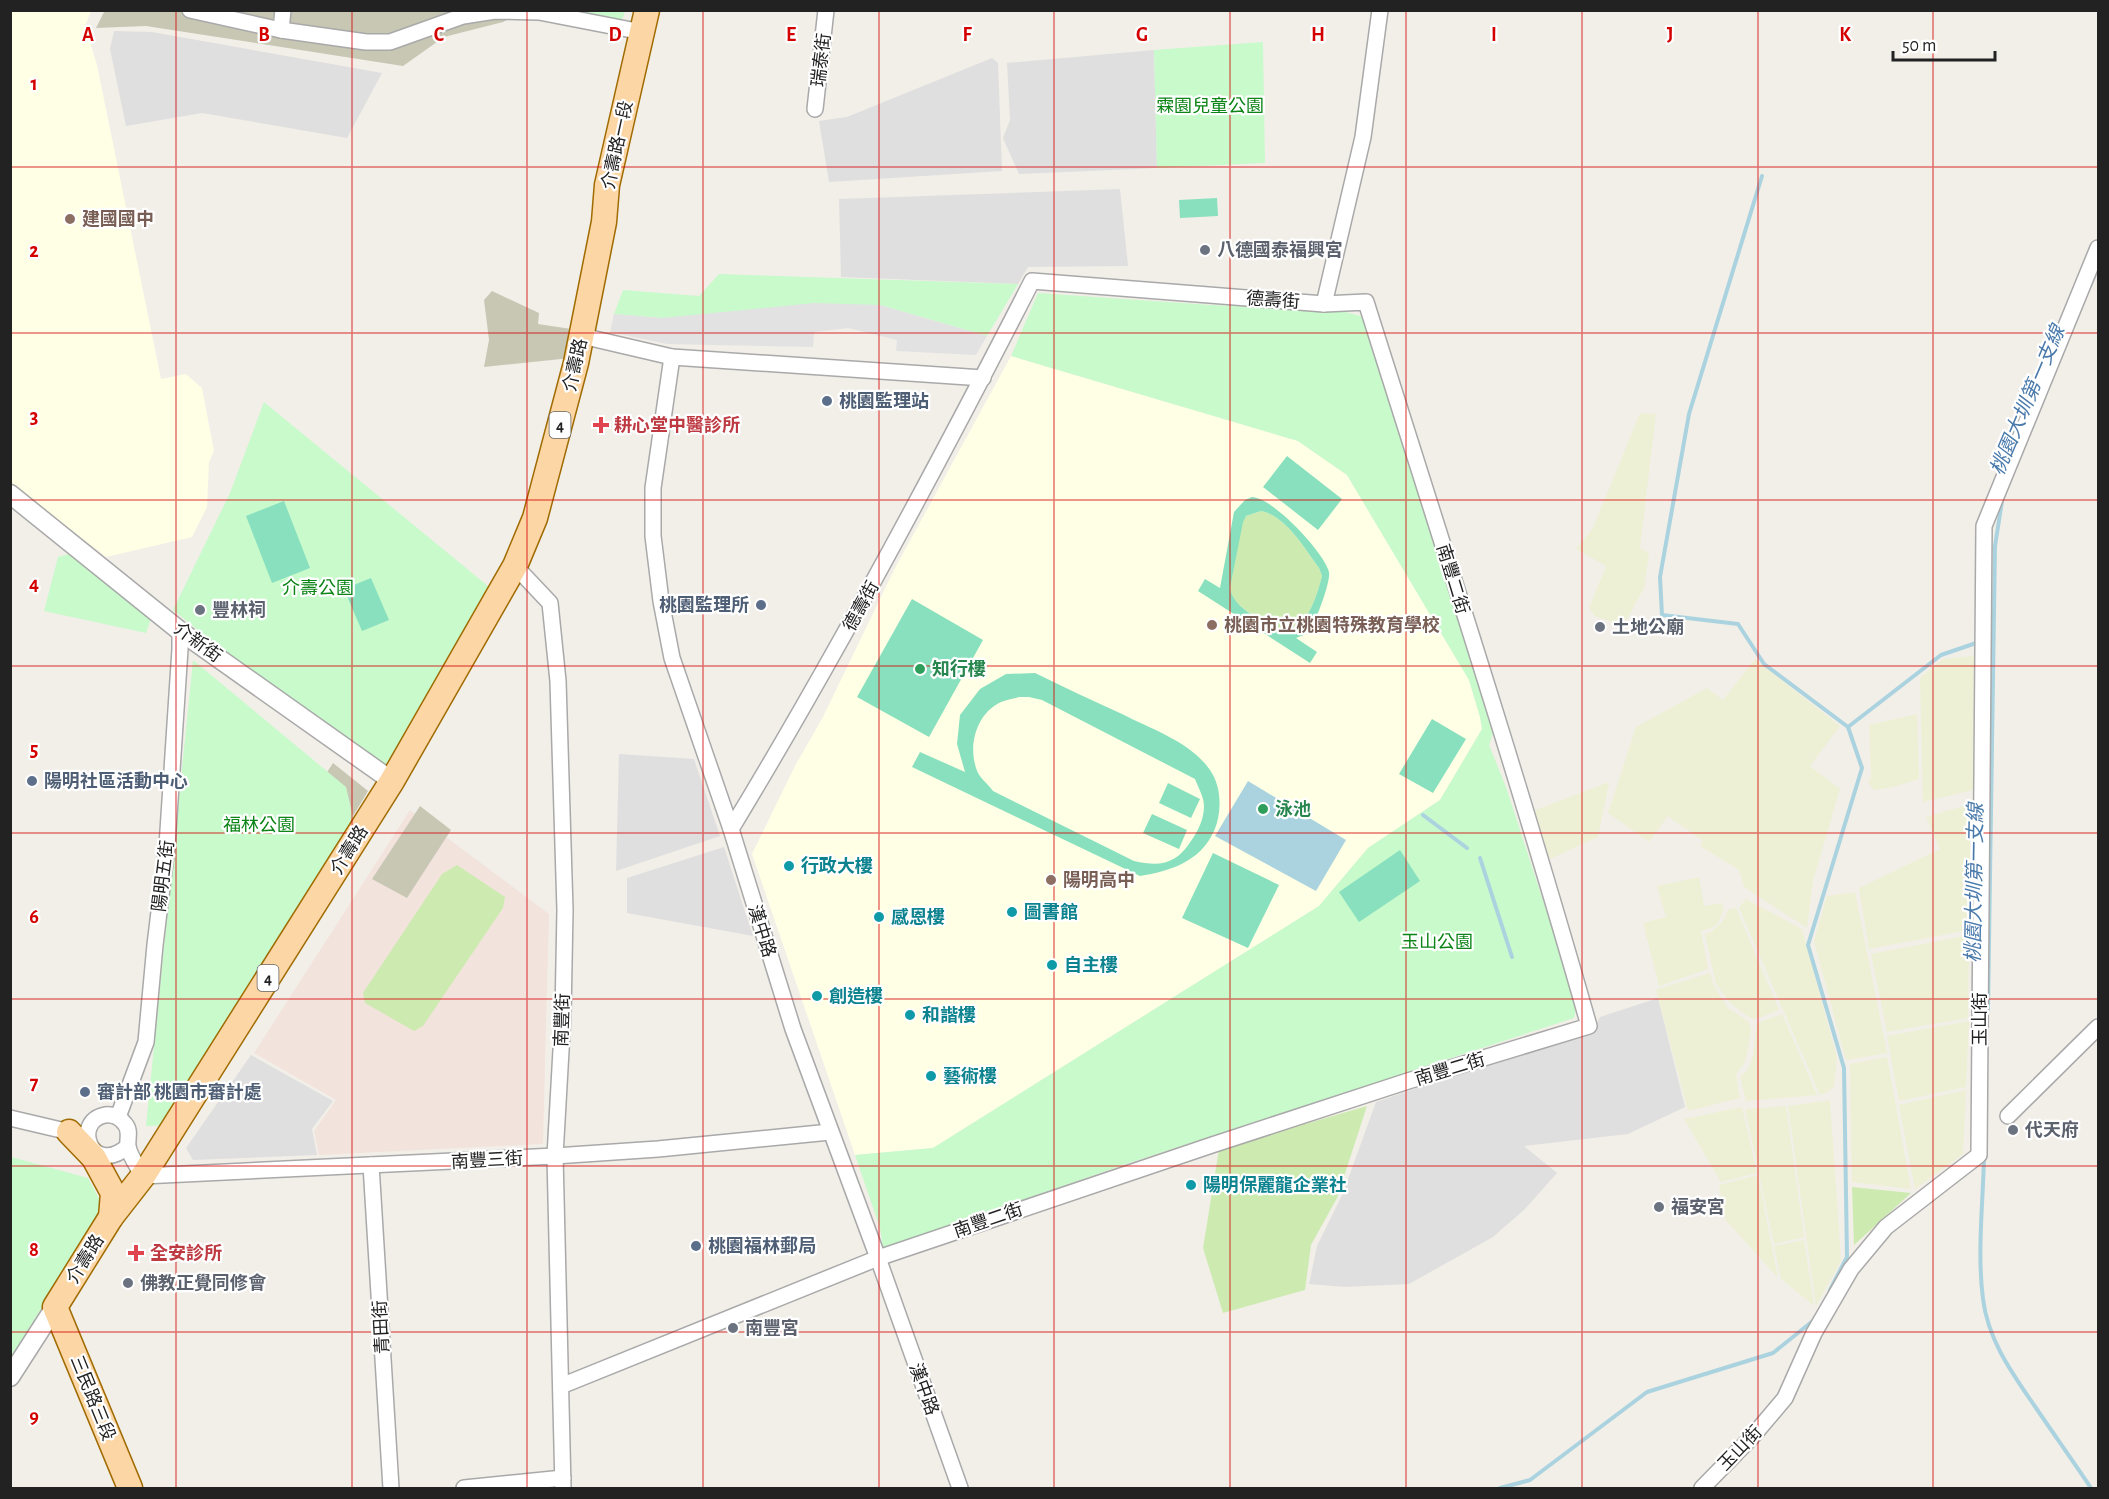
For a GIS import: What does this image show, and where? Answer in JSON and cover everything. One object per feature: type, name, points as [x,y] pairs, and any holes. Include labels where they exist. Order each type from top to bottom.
[{"type":"main road","name":"介壽路一段","points":[[593,280],[604,222],[607,185],[644,21]]},
{"type":"main road","name":"介壽路","points":[[56,1306],[111,1217],[143,1176],[392,780],[516,566],[535,518],[582,336],[593,280]]},
{"type":"main road","points":[[78,1134],[113,1193],[111,1217]]},
{"type":"main road","name":"三民路三段","points":[[56,1306],[130,1488]]},
{"type":"street","points":[[190,10],[281,30],[366,42],[390,42],[463,16],[495,11],[540,11],[644,21]]},
{"type":"street","points":[[281,30],[283,10]]},
{"type":"street","name":"瑞泰街","points":[[815,109],[826,10]]},
{"type":"street","name":"德壽街","points":[[731,830],[800,715],[888,558],[1032,281],[1324,304],[1363,137],[1380,10]]},
{"type":"street","name":"玉山街","points":[[1702,1488],[1752,1437],[1785,1398],[1814,1334],[1851,1269],[1886,1227],[1979,1155],[1984,526],[2098,248]]},
{"type":"street","name":"南豐二街","points":[[561,1386],[878,1258],[1408,1081],[1588,1026],[1565,941],[1366,302],[1324,304]]},
{"type":"street","points":[[582,336],[672,357],[982,378]]},
{"type":"street","name":"漢中路","points":[[672,357],[653,488],[653,536],[661,601],[672,658],[731,830],[765,944],[830,1132],[878,1258],[960,1488]]},
{"type":"street","name":"介新街","points":[[10,495],[180,630],[392,780]]},
{"type":"street","name":"南豐街","points":[[516,566],[550,603],[558,681],[565,910],[563,1014],[555,1156],[563,1483]]},
{"type":"street","name":"陽明五街","points":[[118,1117],[146,1042],[167,846],[180,630]]},
{"type":"street","points":[[2008,1116],[2098,1027]]},
{"type":"street","points":[[78,1134],[89,1128],[93,1121],[101,1116],[118,1117],[129,1130],[128,1146],[143,1176]]},
{"type":"street","points":[[10,1118],[78,1134],[95,1152],[103,1156],[112,1156],[128,1146]]},
{"type":"street","name":"南豐三街","points":[[143,1176],[555,1156],[658,1149],[830,1132]]},
{"type":"street","name":"青田街","points":[[371,1165],[391,1488]]},
{"type":"street","name":"介壽路","points":[[10,1377],[56,1306]]},
{"type":"street","points":[[464,1488],[563,1483]]},
{"type":"shaded area","points":[[105,10],[523,11],[503,22],[444,37],[403,66],[146,26],[96,28]]},
{"type":"shaded area","name":"建國國中","points":[[10,11],[91,11],[85,26],[97,65],[161,379],[186,374],[202,388],[214,451],[209,462],[207,507],[192,537],[106,557],[11,483]]},
{"type":"shaded area","points":[[114,31],[152,32],[382,73],[347,138],[202,113],[126,126],[110,49]]},
{"type":"shaded area","points":[[1154,50],[1157,168],[1019,174],[1003,138],[1010,120],[1007,63]]},
{"type":"shaded area","points":[[992,58],[998,63],[1002,171],[829,182],[819,121],[847,117]]},
{"type":"shaded area","points":[[1120,189],[1128,266],[1028,267],[1018,284],[841,277],[839,199]]},
{"type":"shaded area","points":[[492,291],[539,313],[538,324],[578,330],[571,358],[484,367],[489,340],[484,300]]},
{"type":"shaded area","points":[[814,303],[880,305],[987,336],[976,355],[896,351],[897,340],[848,328],[814,332],[813,347],[667,344],[610,332],[614,314],[662,318]]},
{"type":"shaded area","points":[[1011,356],[1298,441],[1347,475],[1469,680],[1482,729],[1440,800],[1368,848],[1319,906],[933,1148],[855,1155],[752,854],[795,766],[823,717],[894,570]]},
{"type":"shaded area","points":[[1640,413],[1656,414],[1640,548],[1649,553],[1644,588],[1626,621],[1617,624],[1595,616],[1589,608],[1606,566],[1576,549],[1593,528]]},
{"type":"shaded area","points":[[1974,656],[1973,790],[1923,802],[1920,678],[1943,659]]},
{"type":"shaded area","points":[[1755,659],[1840,726],[1810,766],[1840,789],[1813,881],[1807,928],[1744,887],[1739,870],[1700,846],[1703,841],[1668,816],[1649,842],[1608,813],[1636,727],[1707,688],[1723,700]]},
{"type":"shaded area","points":[[1917,714],[1919,779],[1894,787],[1874,790],[1868,782],[1871,777],[1869,725]]},
{"type":"shaded area","points":[[619,754],[694,759],[720,836],[616,871]]},
{"type":"shaded area","points":[[333,763],[368,791],[323,866],[282,842]]},
{"type":"shaded area","points":[[1609,782],[1598,837],[1550,859],[1533,811]]},
{"type":"shaded area","points":[[1971,804],[1969,930],[1869,949],[1859,888],[1940,849],[1926,817]]},
{"type":"shaded area","points":[[420,806],[451,830],[407,898],[372,879]]},
{"type":"shaded area","points":[[410,810],[549,914],[543,1144],[319,1155],[314,1131],[336,1100],[254,1053]]},
{"type":"shaded area","points":[[724,847],[753,936],[627,913],[627,878]]},
{"type":"shaded area","points":[[1699,877],[1704,906],[1722,903],[1724,910],[1717,924],[1701,931],[1708,969],[1659,986],[1643,923],[1666,917],[1657,886]]},
{"type":"shaded area","points":[[1855,892],[1887,1053],[1846,1060],[1814,941],[1827,896]]},
{"type":"shaded area","points":[[1746,899],[1802,929],[1837,1057],[1834,1087],[1826,1093],[1820,1095],[1739,908]]},
{"type":"shaded area","points":[[1736,908],[1779,1010],[1756,1019],[1750,1018],[1731,1004],[1716,984],[1705,934],[1711,932],[1722,922],[1729,909]]},
{"type":"shaded area","points":[[1969,935],[1968,1018],[1887,1032],[1871,954]]},
{"type":"shaded area","points":[[1710,973],[1714,986],[1728,1008],[1748,1021],[1751,1029],[1747,1055],[1744,1064],[1736,1074],[1740,1098],[1688,1111],[1656,990]]},
{"type":"shaded area","points":[[1658,998],[1685,1107],[1628,1134],[1524,1146],[1557,1173],[1525,1209],[1493,1237],[1409,1284],[1345,1287],[1309,1284],[1317,1246],[1343,1193],[1376,1102],[1516,1054],[1592,1032],[1600,1017]]},
{"type":"shaded area","points":[[1782,1014],[1817,1095],[1746,1101],[1740,1077],[1748,1069],[1753,1056],[1757,1023]]},
{"type":"shaded area","points":[[1969,1021],[1966,1087],[1899,1101],[1887,1036]]},
{"type":"shaded area","points":[[251,1055],[333,1101],[312,1129],[317,1155],[193,1160],[186,1148]]},
{"type":"shaded area","points":[[1887,1057],[1911,1189],[1852,1182],[1850,1064]]},
{"type":"shaded area","points":[[1966,1090],[1963,1154],[1915,1189],[1899,1105]]},
{"type":"shaded area","points":[[1830,1100],[1841,1261],[1816,1306],[1788,1106]]},
{"type":"shaded area","points":[[1786,1106],[1804,1237],[1774,1244],[1745,1109]]},
{"type":"shaded area","points":[[1742,1107],[1757,1173],[1721,1182],[1684,1119]]},
{"type":"shaded area","points":[[1758,1175],[1778,1278],[1725,1219],[1719,1185]]},
{"type":"shaded area","points":[[1804,1240],[1814,1306],[1781,1279],[1774,1246]]},
{"type":"green space","points":[[550,10],[625,11],[621,23]]},
{"type":"green space","name":"霖園兒童公園","points":[[1263,42],[1265,163],[1157,168],[1154,50]]},
{"type":"green space","points":[[1217,198],[1218,216],[1180,218],[1179,200]]},
{"type":"green space","points":[[719,274],[1018,284],[987,336],[880,305],[661,318],[614,314],[623,290],[699,296]]},
{"type":"green space","name":"玉山公園","points":[[1038,293],[1342,311],[1364,317],[1494,730],[1489,745],[1506,787],[1577,1005],[1574,1018],[1123,1165],[883,1249],[880,1228],[855,1155],[933,1148],[1319,906],[1368,848],[1440,800],[1482,729],[1469,680],[1347,475],[1298,441],[1011,356]]},
{"type":"green space","name":"介壽公園","points":[[264,402],[494,591],[385,781],[173,610],[230,493]]},
{"type":"green space","points":[[1287,456],[1342,499],[1318,530],[1263,487]]},
{"type":"green space","points":[[1252,497],[1261,499],[1284,515],[1308,539],[1329,572],[1325,593],[1315,621],[1308,632],[1296,638],[1317,652],[1310,663],[1198,591],[1205,579],[1220,588],[1234,512],[1245,500]],"holes":[[[1261,511],[1279,519],[1294,534],[1319,568],[1322,576],[1308,613],[1296,628],[1288,631],[1279,630],[1243,608],[1232,595],[1230,588],[1246,516]]]},
{"type":"green space","points":[[284,501],[310,568],[272,583],[246,516]]},
{"type":"green space","points":[[1261,511],[1279,519],[1287,526],[1308,552],[1322,576],[1308,613],[1296,628],[1289,631],[1280,630],[1243,608],[1232,595],[1230,588],[1242,522],[1246,516]]},
{"type":"green space","points":[[69,554],[151,619],[146,633],[44,611],[58,557]]},
{"type":"green space","points":[[371,578],[389,620],[362,631],[344,589]]},
{"type":"green space","name":"知行樓","points":[[912,599],[983,640],[929,737],[857,697]]},
{"type":"green space","name":"福林公園","points":[[193,660],[346,787],[355,825],[173,1125],[146,1126]]},
{"type":"green space","points":[[1035,673],[1170,737],[1202,760],[1214,777],[1219,792],[1217,824],[1208,842],[1192,858],[1173,868],[1140,876],[912,767],[920,752],[965,772],[957,744],[960,715],[980,689],[1006,674]],"holes":[[[1029,697],[1042,700],[1195,779],[1203,799],[1203,816],[1196,833],[1180,855],[1160,863],[1134,861],[993,791],[978,773],[975,764],[973,753],[979,723],[992,708],[1001,702]]]},
{"type":"green space","points":[[1432,719],[1466,739],[1433,793],[1399,774]]},
{"type":"green space","points":[[1168,783],[1200,799],[1191,818],[1159,803]]},
{"type":"green space","points":[[1152,814],[1187,830],[1179,849],[1143,833]]},
{"type":"green space","points":[[1400,850],[1420,881],[1359,922],[1339,892]]},
{"type":"green space","points":[[1213,853],[1279,885],[1248,948],[1182,918]]},
{"type":"green space","points":[[457,865],[505,897],[503,908],[423,1026],[414,1031],[365,1003],[363,993],[442,874]]},
{"type":"green space","points":[[1367,1106],[1337,1198],[1311,1245],[1305,1290],[1223,1313],[1203,1248],[1219,1149]]},
{"type":"green space","points":[[11,1157],[88,1178],[104,1208],[11,1357]]},
{"type":"green space","points":[[1852,1187],[1911,1193],[1854,1245]]},
{"type":"water","name":"泳池","points":[[1248,781],[1346,840],[1316,891],[1215,836]]},
{"type":"waterway","points":[[1762,176],[1689,414],[1660,577],[1662,615],[1738,624],[1764,664],[1848,727],[1941,655],[1979,642]]},
{"type":"waterway","name":"桃園大圳第一支線","points":[[2090,286],[2098,267]]},
{"type":"waterway","name":"桃園大圳第一支線","points":[[1988,1009],[1995,546],[2002,501]]},
{"type":"waterway","points":[[1830,1290],[1847,1257],[1844,1068],[1808,945],[1862,768],[1848,727]]},
{"type":"waterway","points":[[1423,815],[1467,848]]},
{"type":"waterway","points":[[1480,858],[1512,957]]},
{"type":"waterway","name":"桃園大圳第一支線","points":[[1984,1157],[1980,1264],[1983,1299],[1990,1328],[2010,1368],[2091,1488]]},
{"type":"waterway","points":[[1500,1488],[1530,1480],[1647,1392],[1773,1353],[1814,1320]]},
{"type":"place","name":"建國國中","points":[[70,219]]},
{"type":"place","name":"八德國泰福興宮","points":[[1205,250]]},
{"type":"place","name":"桃園監理站","points":[[827,401]]},
{"type":"place","name":"耕心堂中醫診所","points":[[601,425]]},
{"type":"place","name":"桃園監理所","points":[[761,605]]},
{"type":"place","name":"豐林祠","points":[[200,610]]},
{"type":"place","name":"桃園市立桃園特殊教育學校","points":[[1212,625]]},
{"type":"place","name":"土地公廟","points":[[1600,627]]},
{"type":"place","name":"知行樓","points":[[920,669]]},
{"type":"place","name":"陽明社區活動中心","points":[[32,781]]},
{"type":"place","name":"泳池","points":[[1263,809]]},
{"type":"place","name":"行政大樓","points":[[789,866]]},
{"type":"place","name":"陽明高中","points":[[1051,880]]},
{"type":"place","name":"圖書館","points":[[1012,912]]},
{"type":"place","name":"感恩樓","points":[[879,917]]},
{"type":"place","name":"自主樓","points":[[1052,965]]},
{"type":"place","name":"創造樓","points":[[817,996]]},
{"type":"place","name":"和諧樓","points":[[910,1015]]},
{"type":"place","name":"藝術樓","points":[[931,1076]]},
{"type":"place","name":"審計部 桃園市審計處","points":[[85,1092]]},
{"type":"place","name":"代天府","points":[[2013,1130]]},
{"type":"place","name":"陽明保麗龍企業社","points":[[1191,1185]]},
{"type":"place","name":"福安宮","points":[[1659,1207]]},
{"type":"place","name":"桃園福林郵局","points":[[696,1246]]},
{"type":"place","name":"全安診所","points":[[136,1253]]},
{"type":"place","name":"佛教正覺同修會","points":[[128,1283]]},
{"type":"place","name":"南豐宮","points":[[733,1328]]}]
